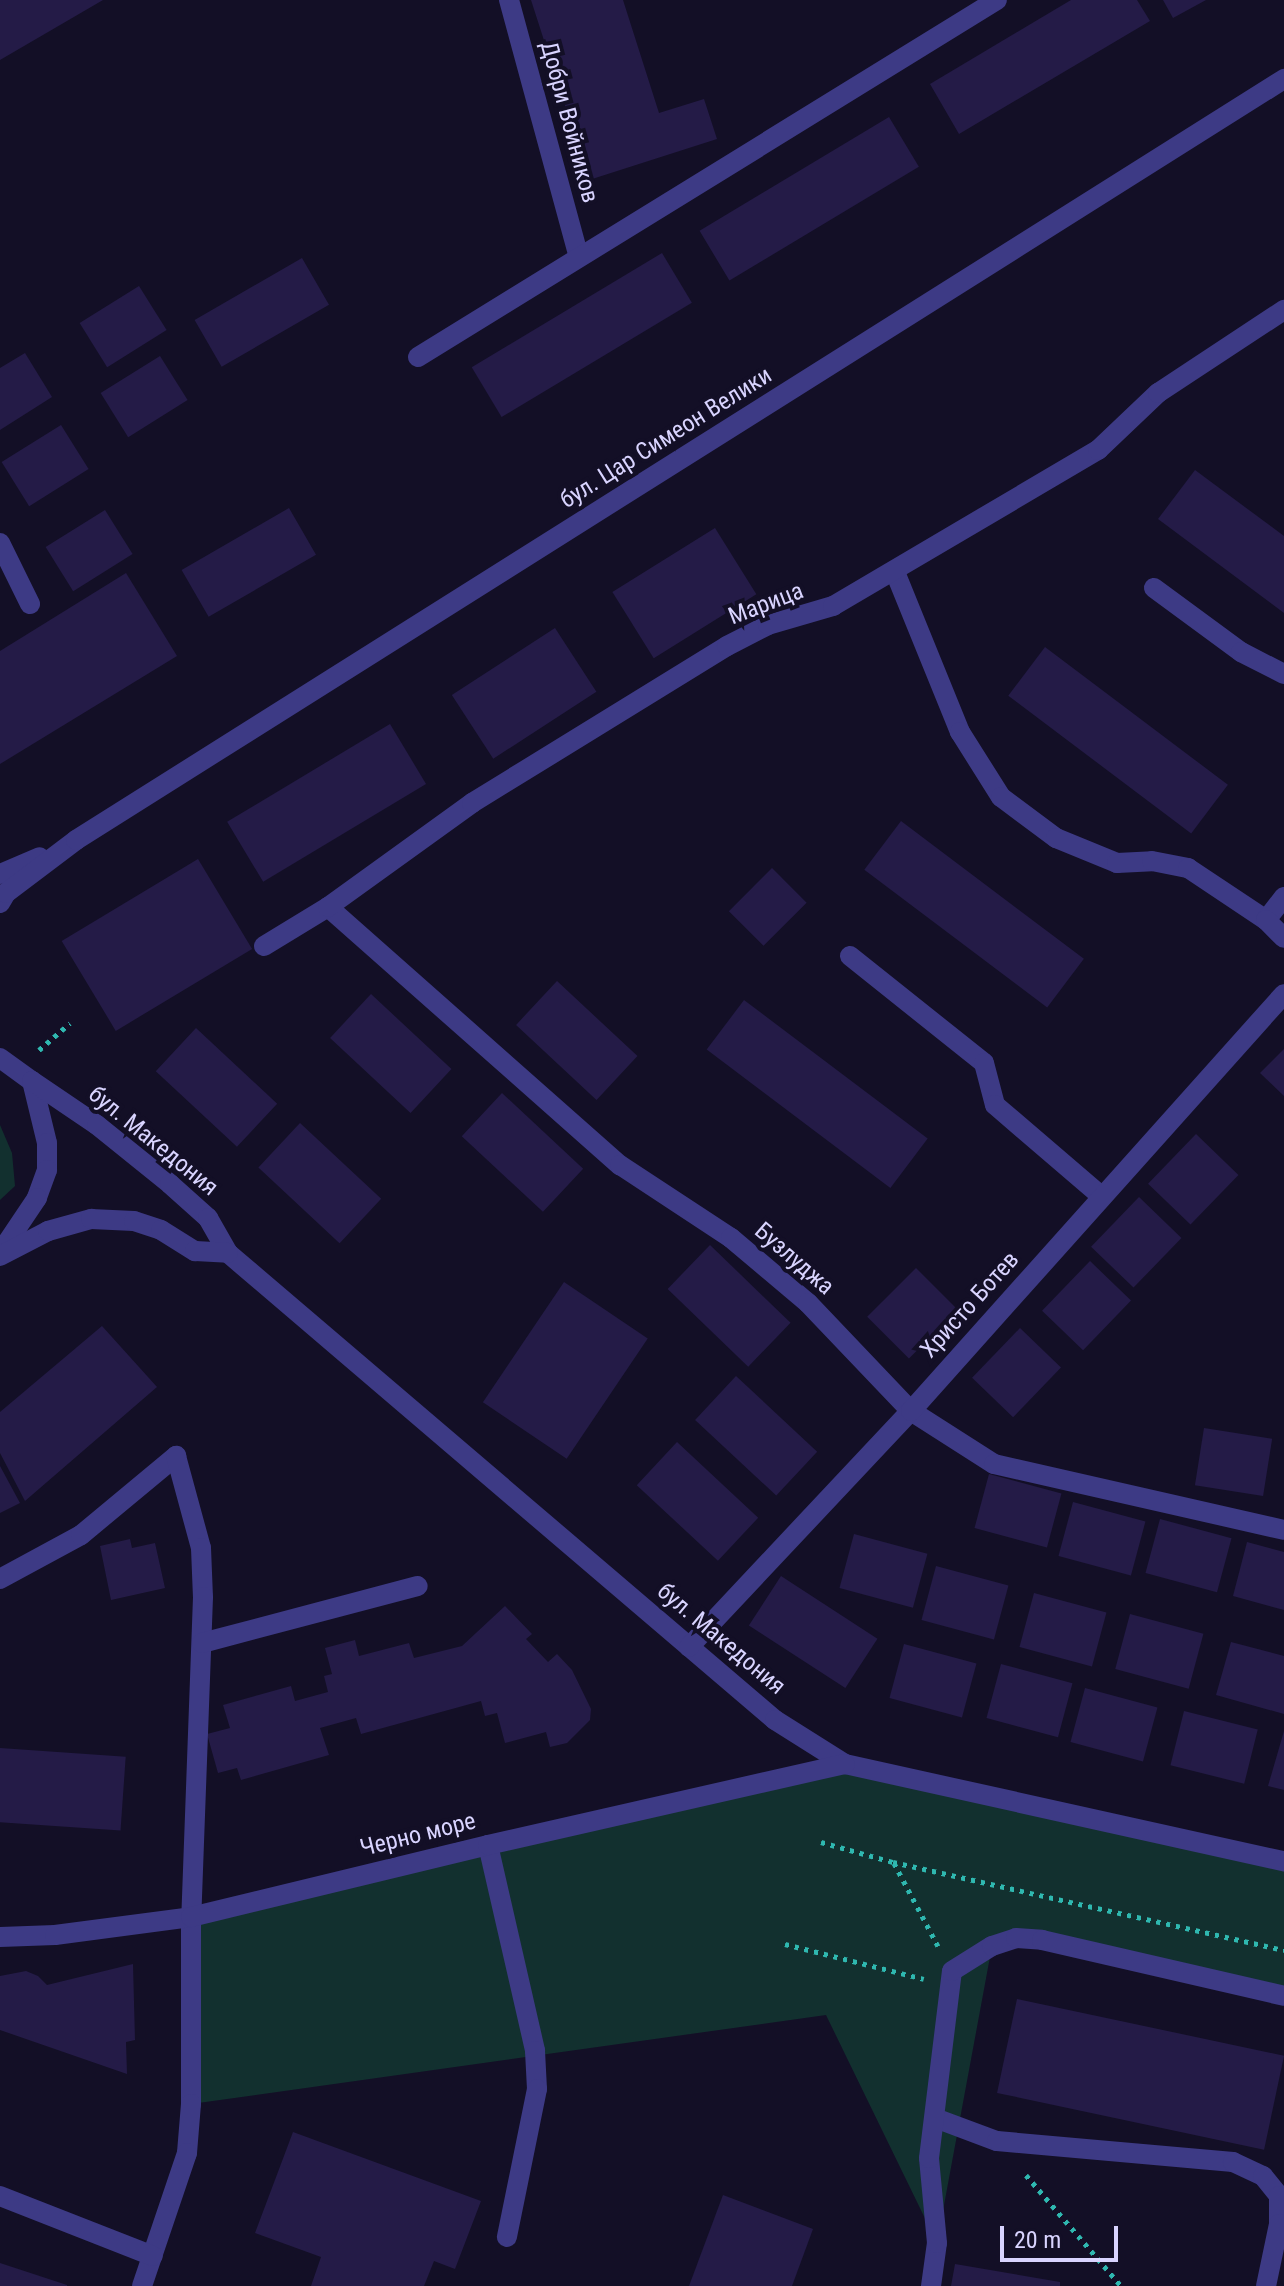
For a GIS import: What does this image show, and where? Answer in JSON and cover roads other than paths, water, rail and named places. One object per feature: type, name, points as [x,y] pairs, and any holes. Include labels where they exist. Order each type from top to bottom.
[{"type":"street","name":"Добри Войников","points":[[509,0],[579,257]]},
{"type":"street","points":[[418,357],[997,0]]},
{"type":"street","name":"бул. Цар Симеон Велики","points":[[0,903],[6,893],[76,840],[1284,79]]},
{"type":"street","name":"Марица","points":[[264,946],[328,907],[472,803],[727,646],[768,625],[833,606],[1098,450],[1158,393],[1284,310]]},
{"type":"street","points":[[0,543],[30,604]]},
{"type":"street","points":[[895,572],[960,732],[1001,797],[1056,838],[1117,863],[1152,861],[1188,868],[1266,920],[1284,938]]},
{"type":"street","points":[[1154,588],[1241,652],[1284,674]]},
{"type":"street","name":"бул. Цар Симеон Велики","points":[[0,874],[76,840]]},
{"type":"street","points":[[1266,920],[1284,897]]},
{"type":"street","name":"Бузлуджа","points":[[328,907],[620,1165],[731,1238],[808,1303],[911,1411],[994,1464],[1284,1530]]},
{"type":"street","points":[[850,956],[984,1063],[995,1105],[1101,1196]]},
{"type":"street","name":"Христо Ботев","points":[[689,1647],[911,1411],[1284,994]]},
{"type":"street","points":[[0,1041],[44,1117],[47,1170],[24,1221],[0,1254]]},
{"type":"street","name":"бул. Македония","points":[[15,1068],[97,1125],[170,1184],[208,1218],[228,1253],[775,1720],[845,1764],[1284,1861]]},
{"type":"street","points":[[0,1254],[48,1231],[91,1219],[134,1221],[161,1230],[195,1251],[228,1253]]},
{"type":"street","points":[[0,1579],[81,1535],[176,1456],[201,1548],[202,1643],[191,1917],[191,2104],[187,2153],[142,2286]]},
{"type":"street","points":[[202,1643],[418,1586]]},
{"type":"street","name":"Черно море","points":[[0,1937],[55,1935],[191,1917],[488,1845],[845,1764]]},
{"type":"street","points":[[488,1845],[535,2051],[537,2089],[507,2237]]},
{"type":"street","points":[[931,2286],[937,2243],[929,2158],[950,1978],[992,1946],[1016,1938],[1042,1940],[1284,1996]]},
{"type":"street","points":[[935,2118],[997,2141],[1233,2162],[1263,2176],[1279,2196],[1279,2224],[1266,2286]]},
{"type":"street","points":[[0,2196],[153,2256]]}]
